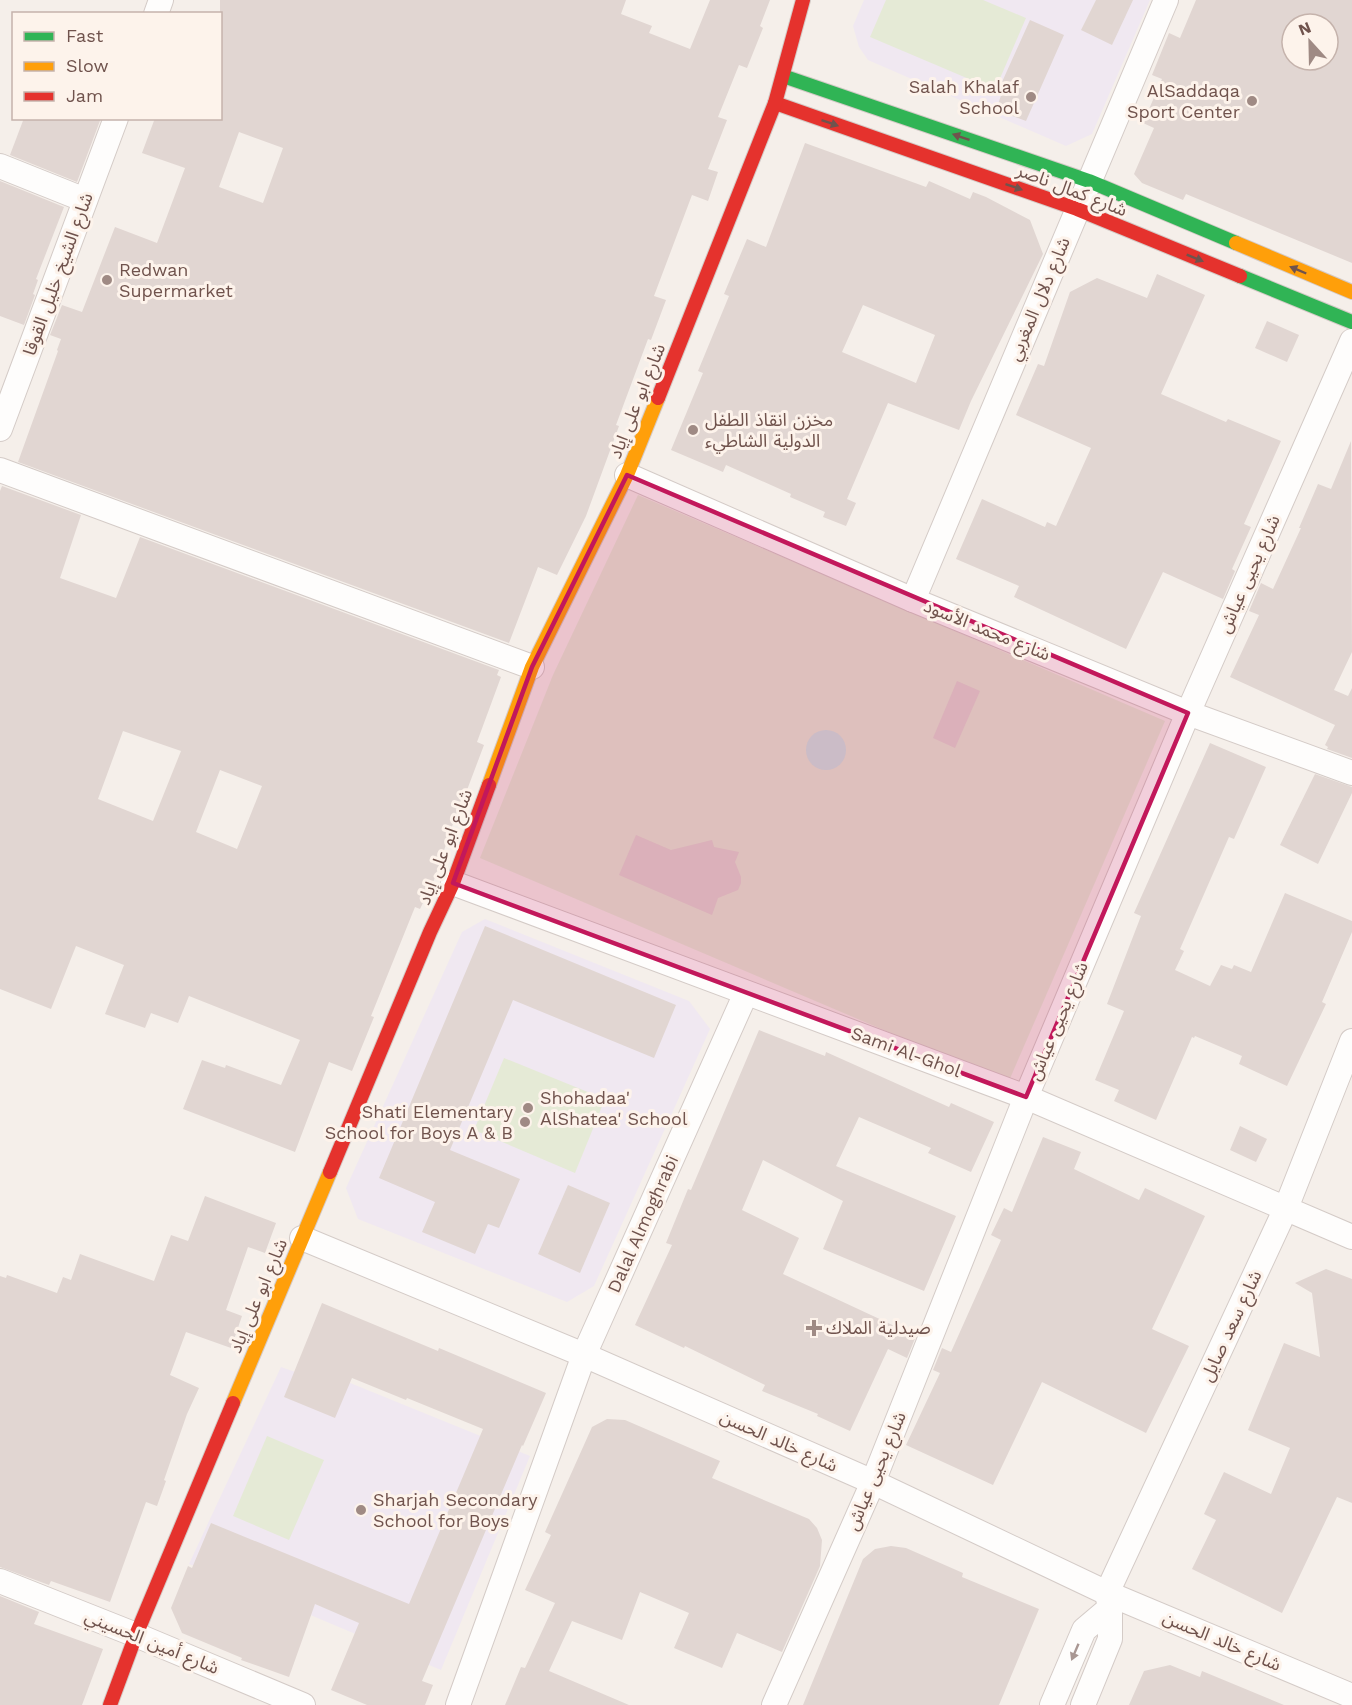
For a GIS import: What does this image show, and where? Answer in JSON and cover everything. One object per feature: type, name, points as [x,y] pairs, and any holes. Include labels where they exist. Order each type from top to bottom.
[{"type":"street","name":"شارع ابو على إياد","points":[[110,1705],[136,1635],[430,932],[453,883],[532,667],[627,475],[775,103],[803,0]]},
{"type":"street","name":"شارع دلال المغربي","points":[[913,600],[1166,0]]},
{"type":"street","name":"شارع كمال ناصر","points":[[783,76],[1089,181],[1352,292]]},
{"type":"street","name":"شارع كمال ناصر","points":[[775,103],[1077,209],[1352,322]]},
{"type":"street","name":"شارع الشيخ خليل القوقا","points":[[0,429],[115,120]]},
{"type":"street","points":[[0,166],[85,201]]},
{"type":"street","name":"شارع يحيى عياش","points":[[774,1705],[873,1482],[1026,1097],[1188,713],[1352,341]]},
{"type":"street","points":[[0,470],[532,667]]},
{"type":"street","name":"شارع محمد الأسود","points":[[627,475],[913,600],[1188,713],[1352,773]]},
{"type":"street","name":"Sami Al-Ghol","points":[[453,883],[1026,1097],[1352,1237]]},
{"type":"street","name":"Dalal Almoghrabi","points":[[458,1705],[584,1356],[746,993]]},
{"type":"street","name":"شارع سعد صايل","points":[[1052,1705],[1084,1630],[1108,1600],[1286,1208],[1352,1041]]},
{"type":"street","name":"شارع خالد الحسن","points":[[302,1238],[584,1356],[873,1482],[1108,1600],[1352,1696]]},
{"type":"street","name":"شارع أمين الحسيني","points":[[0,1581],[303,1705]]},
{"type":"street","name":"شارع سعد صايل","points":[[1083,1705],[1110,1640],[1108,1600]]},
{"type":"highlighted area","points":[[627,475],[1188,713],[1026,1097],[453,883],[532,667]]},
{"type":"shaded area","name":"Salah Khalaf School","points":[[864,0],[1150,0],[1092,134],[1066,146],[868,60],[859,47],[853,26]]},
{"type":"shaded area","name":"Shohadaa' AlShatea' School","points":[[485,919],[689,1001],[710,1029],[594,1286],[567,1302],[358,1219],[346,1188],[462,932]]},
{"type":"shaded area","name":"Sharjah Secondary School for Boys","points":[[301,1363],[530,1456],[441,1670],[189,1564],[281,1367],[298,1373]]},
{"type":"green space","points":[[886,0],[983,0],[1026,18],[995,90],[870,37]]},
{"type":"green space","points":[[638,495],[1165,721],[1008,1083],[480,858],[553,675]]},
{"type":"green space","points":[[504,1058],[605,1099],[575,1173],[474,1130]]},
{"type":"green space","points":[[267,1436],[324,1460],[289,1540],[233,1516]]},
{"type":"water","points":[[826,730],[840,736],[846,750],[840,764],[826,770],[812,764],[806,750],[812,736]]},
{"type":"building","points":[[220,0],[626,0],[621,14],[652,26],[649,33],[690,49],[710,0],[770,0],[760,26],[763,28],[747,68],[739,65],[718,117],[727,120],[708,169],[718,172],[708,201],[692,195],[654,296],[666,300],[651,340],[648,339],[616,425],[619,426],[586,516],[557,575],[538,567],[509,643],[18,462],[58,351],[61,339],[50,335],[62,305],[82,312],[115,227],[157,243],[185,168],[142,153],[154,120],[222,120]],"holes":[[[239,132],[283,148],[263,203],[219,187]]]},
{"type":"building","points":[[1096,0],[1133,0],[1112,45],[1081,30]]},
{"type":"building","name":"AlSaddaqa Sport Center","points":[[1196,0],[1352,0],[1352,263],[1186,194],[1183,200],[1142,183],[1134,174],[1154,128],[1143,123],[1162,79],[1152,75],[1169,33],[1180,38]]},
{"type":"building","points":[[1030,20],[1064,35],[1026,121],[996,110],[1005,84],[1002,82]]},
{"type":"building","points":[[23,120],[100,120],[77,182],[10,155]]},
{"type":"building","points":[[805,143],[926,187],[929,181],[970,199],[973,192],[986,197],[1030,220],[1043,254],[959,430],[888,403],[847,499],[856,503],[846,526],[823,517],[825,512],[790,497],[791,494],[726,465],[723,472],[671,450],[703,373],[698,371],[729,296],[724,294],[747,239],[766,247]],"holes":[[[863,305],[935,335],[916,383],[842,352]]]},
{"type":"building","points":[[0,181],[64,207],[36,279],[38,280],[33,294],[35,295],[24,325],[0,316]]},
{"type":"building","points":[[1157,274],[1205,295],[1161,394],[1226,422],[1228,419],[1281,441],[1244,524],[1251,527],[1232,569],[1235,571],[1223,599],[1163,572],[1126,649],[1014,597],[1019,586],[956,559],[982,499],[1045,527],[1047,522],[1056,526],[1091,448],[1016,415],[1038,364],[1044,366],[1070,292],[1097,278],[1147,298]]},
{"type":"building","points":[[1267,321],[1299,335],[1287,362],[1255,348]]},
{"type":"building","points":[[1351,441],[1352,652],[1334,690],[1348,696],[1352,688],[1352,758],[1327,749],[1325,745],[1335,725],[1230,677],[1259,615],[1249,611],[1261,583],[1273,589],[1318,484],[1331,489]]},
{"type":"building","points":[[2,486],[81,515],[60,578],[116,598],[140,537],[499,670],[497,675],[501,677],[477,742],[484,745],[464,798],[462,797],[434,880],[420,909],[415,907],[371,1016],[374,1017],[352,1071],[329,1062],[295,1152],[183,1109],[202,1060],[225,1068],[226,1065],[281,1085],[300,1040],[189,996],[178,1023],[151,1013],[145,1028],[105,1014],[124,965],[76,946],[51,1009],[0,989],[0,491]],"holes":[[[123,731],[181,751],[153,821],[98,799]],[[220,770],[262,786],[237,849],[196,832]]]},
{"type":"building","points":[[957,681],[980,691],[955,748],[933,738]]},
{"type":"building","points":[[1210,743],[1266,767],[1234,839],[1229,837],[1180,949],[1184,951],[1175,970],[1210,986],[1221,965],[1232,969],[1234,965],[1251,972],[1285,893],[1352,921],[1352,932],[1322,1002],[1326,1004],[1287,1086],[1239,1064],[1242,1056],[1195,1036],[1192,1037],[1156,1120],[1114,1101],[1119,1090],[1095,1080],[1124,1011],[1107,1004],[1141,916],[1134,913]]},
{"type":"building","points":[[1315,774],[1352,787],[1352,793],[1318,864],[1280,845]]},
{"type":"building","points":[[636,835],[671,850],[712,840],[714,847],[739,852],[735,862],[741,877],[738,890],[718,898],[712,915],[619,875]]},
{"type":"building","points":[[485,926],[676,1005],[654,1058],[513,1000],[450,1150],[520,1179],[499,1228],[488,1224],[475,1254],[422,1232],[435,1202],[379,1178]]},
{"type":"building","points":[[759,1030],[825,1056],[826,1052],[949,1107],[951,1103],[994,1122],[971,1172],[928,1153],[931,1148],[859,1117],[836,1166],[956,1216],[924,1291],[823,1249],[843,1201],[763,1160],[742,1210],[799,1238],[783,1274],[916,1336],[907,1358],[888,1349],[850,1431],[817,1416],[818,1414],[762,1391],[765,1385],[685,1346],[684,1348],[635,1325],[672,1245],[666,1243],[688,1189],[691,1190]]},
{"type":"building","points":[[1240,1126],[1267,1139],[1256,1162],[1230,1150]]},
{"type":"building","points":[[1043,1137],[1081,1152],[1074,1169],[1139,1200],[1145,1188],[1205,1216],[1152,1329],[1189,1346],[1146,1433],[1042,1382],[993,1485],[906,1445],[940,1373],[933,1370],[942,1348],[951,1352],[1001,1240],[991,1235],[1004,1208],[1012,1212]]},
{"type":"building","points":[[568,1185],[610,1203],[580,1273],[538,1254]]},
{"type":"building","points":[[205,1196],[276,1223],[265,1253],[248,1247],[226,1310],[242,1316],[231,1348],[186,1332],[170,1375],[199,1388],[187,1414],[157,1506],[146,1502],[110,1602],[51,1581],[49,1585],[0,1567],[0,1276],[6,1278],[7,1275],[57,1293],[63,1277],[71,1280],[80,1254],[154,1281],[171,1235],[188,1241]]},
{"type":"building","points":[[1326,1269],[1352,1279],[1352,1503],[1337,1497],[1282,1613],[1192,1569],[1216,1520],[1204,1514],[1224,1472],[1271,1494],[1290,1448],[1248,1430],[1284,1343],[1320,1357],[1312,1293],[1295,1283]]},
{"type":"building","points":[[322,1303],[438,1351],[439,1348],[546,1393],[422,1681],[433,1685],[425,1705],[367,1705],[331,1690],[359,1623],[315,1604],[289,1677],[241,1660],[242,1658],[182,1633],[171,1608],[188,1566],[192,1568],[211,1523],[409,1604],[483,1429],[352,1378],[335,1418],[284,1397]]},
{"type":"building","points":[[607,1419],[625,1420],[720,1461],[712,1478],[809,1519],[817,1528],[822,1540],[820,1566],[782,1652],[737,1633],[722,1668],[674,1648],[689,1613],[640,1592],[622,1640],[572,1621],[549,1671],[629,1705],[505,1705],[521,1667],[525,1668],[555,1603],[525,1590],[551,1535],[545,1532],[592,1427]]},
{"type":"building","points":[[891,1546],[906,1548],[963,1573],[962,1577],[1039,1609],[999,1705],[803,1705],[863,1559],[875,1549]]},
{"type":"building","points":[[0,1596],[39,1612],[34,1624],[103,1649],[82,1705],[0,1705]]},
{"type":"building","points":[[1170,1665],[1200,1677],[1202,1671],[1284,1705],[1129,1705],[1144,1671]]},
{"type":"traffic: fast","points":[[783,76],[1089,181],[1236,243]]},
{"type":"traffic: fast","points":[[1240,276],[1352,322]]},
{"type":"traffic: slow","points":[[1236,243],[1352,292]]},
{"type":"traffic: slow","points":[[489,785],[532,667],[627,475],[658,398]]},
{"type":"traffic: slow","points":[[233,1403],[330,1172]]},
{"type":"traffic: jam","points":[[658,398],[775,103],[803,0]]},
{"type":"traffic: jam","points":[[775,103],[1077,209],[1240,276]]},
{"type":"traffic: jam","points":[[330,1172],[430,932],[453,883],[489,785]]},
{"type":"traffic: jam","points":[[110,1705],[136,1635],[233,1403]]},
{"type":"place","name":"Salah Khalaf School","points":[[1031,97]]},
{"type":"place","name":"AlSaddaqa Sport Center","points":[[1252,101]]},
{"type":"place","name":"Redwan Supermarket","points":[[107,280]]},
{"type":"place","name":"مخزن انقاذ الطفل الدولية الشاطيء","points":[[693,430]]},
{"type":"place","name":"Shohadaa' AlShatea' School","points":[[528,1108]]},
{"type":"place","name":"Shati Elementary School for Boys A & B","points":[[525,1122]]},
{"type":"place","name":"صيدلية الملاك","points":[[814,1328]]},
{"type":"place","name":"Sharjah Secondary School for Boys","points":[[361,1510]]}]
